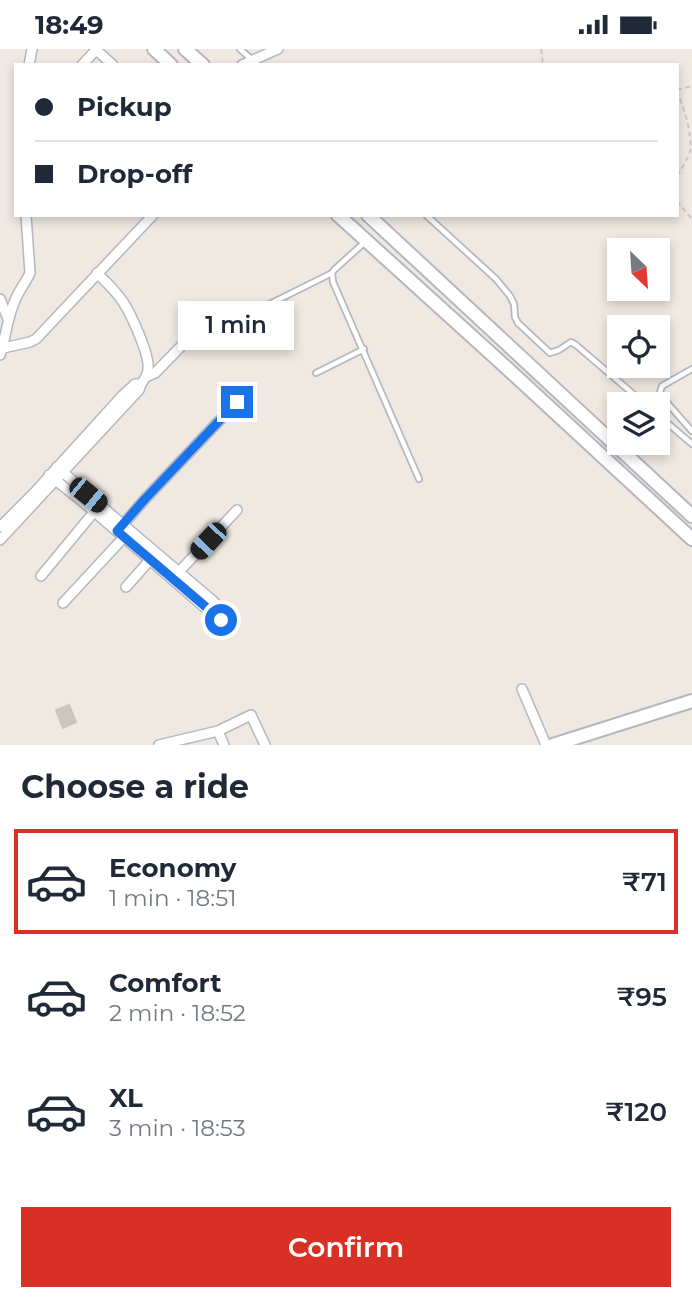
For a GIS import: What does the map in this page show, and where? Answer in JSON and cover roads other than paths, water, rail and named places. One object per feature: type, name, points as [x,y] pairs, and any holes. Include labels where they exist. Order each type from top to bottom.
[{"type":"street","points":[[84,63],[96,49],[111,63]]},
{"type":"street","points":[[154,49],[169,63]]},
{"type":"street","points":[[185,49],[201,63]]},
{"type":"street","points":[[255,62],[276,49]]},
{"type":"street","points":[[26,217],[30,273],[8,319],[1,351],[36,339],[151,217]]},
{"type":"street","points":[[340,217],[692,539]]},
{"type":"street","points":[[370,217],[692,516]]},
{"type":"street","points":[[97,273],[116,292],[132,319],[147,362],[148,369],[143,381]]},
{"type":"street","points":[[0,299],[8,319]]},
{"type":"street","points":[[0,540],[122,396],[135,384],[155,373],[194,333]]},
{"type":"street","points":[[63,603],[123,531],[145,499],[237,402]]},
{"type":"street","points":[[52,478],[94,512],[123,531],[176,576],[218,619],[225,617],[225,613],[212,600],[176,576],[150,560],[123,531],[60,469]]},
{"type":"street","points":[[0,527],[52,478]]},
{"type":"street","points":[[176,576],[237,510]]},
{"type":"street","points":[[41,576],[94,512]]},
{"type":"street","points":[[126,587],[150,560]]},
{"type":"street","points":[[522,689],[546,744]]},
{"type":"street","points":[[553,744],[692,701]]},
{"type":"street","points":[[159,744],[218,731],[251,715],[265,744]]},
{"type":"street","points":[[218,731],[224,744]]},
{"type":"lane","points":[[240,49],[255,62]]},
{"type":"lane","points":[[428,217],[496,279],[510,296],[518,323],[550,353],[571,342],[631,392]]},
{"type":"lane","points":[[194,333],[202,328],[217,330],[332,273],[366,240]]},
{"type":"lane","points":[[332,273],[333,282],[419,479]]},
{"type":"lane","points":[[316,373],[364,349]]},
{"type":"lane","points":[[692,369],[662,386],[660,392],[692,431]]},
{"type":"lane","points":[[670,425],[692,444]]}]
